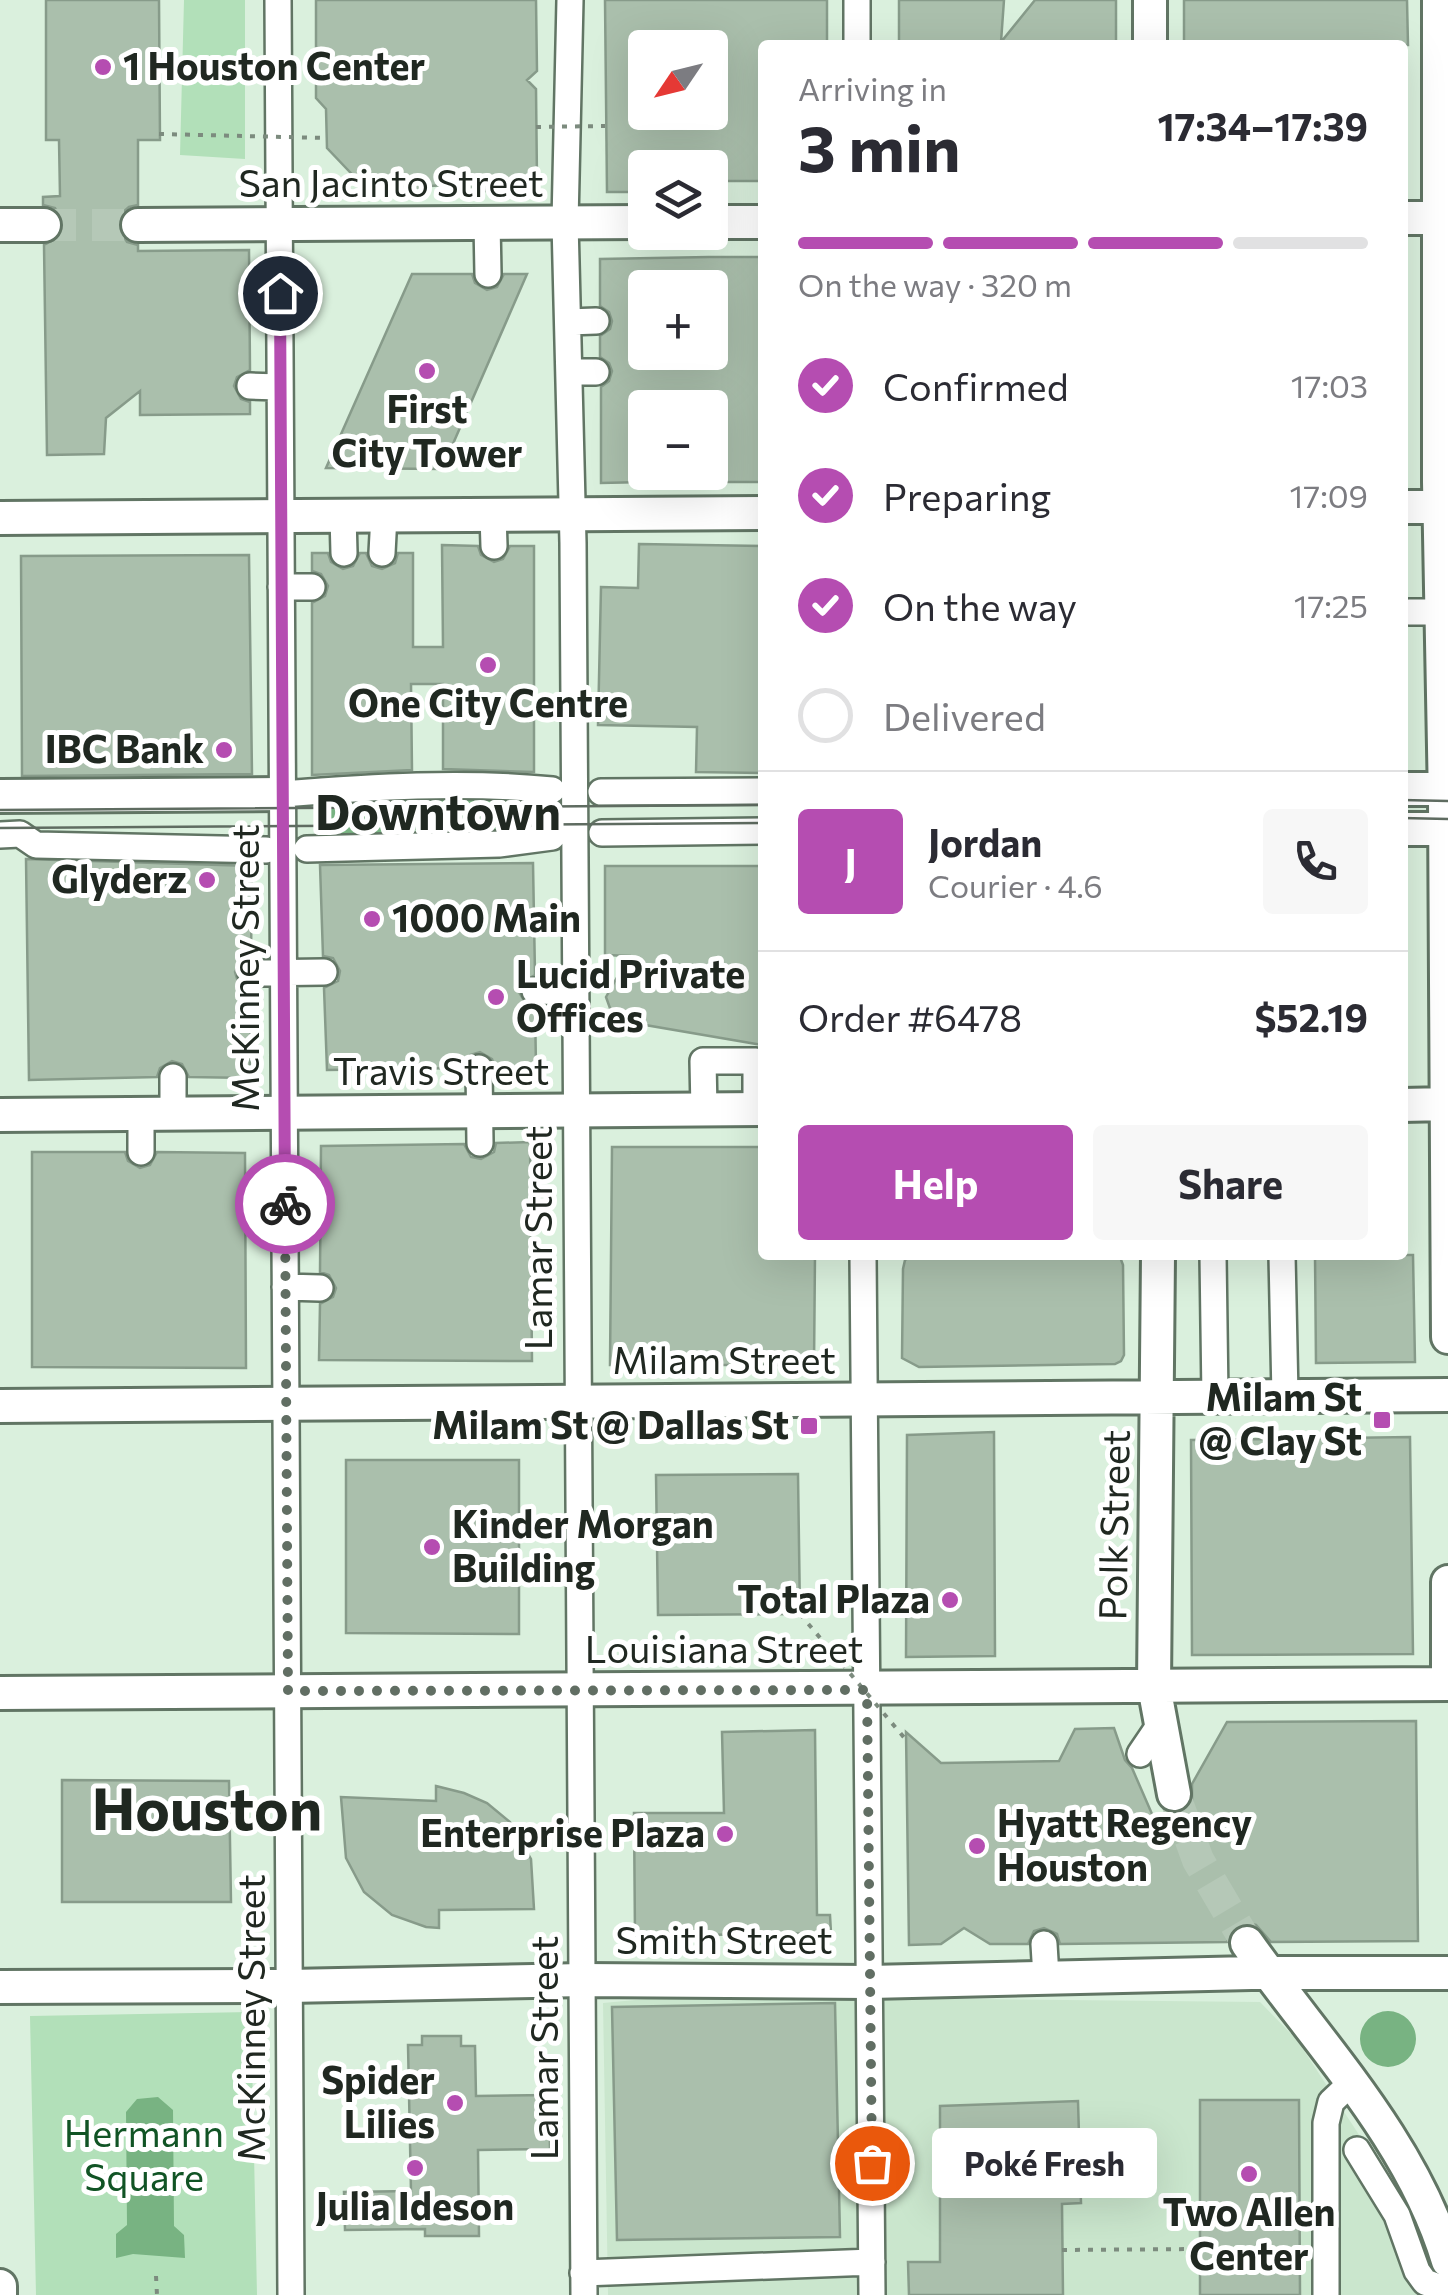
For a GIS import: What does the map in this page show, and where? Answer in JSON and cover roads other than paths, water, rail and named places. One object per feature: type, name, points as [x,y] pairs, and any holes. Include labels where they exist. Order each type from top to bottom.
[{"type":"main road","points":[[1150,0],[1150,40]]},
{"type":"main road","points":[[1439,0],[1444,507],[1425,612],[1446,790],[1448,1337]]},
{"type":"main road","points":[[1408,218],[1443,218]]},
{"type":"main road","name":"San Jacinto Street","points":[[138,225],[628,222]]},
{"type":"main road","points":[[728,222],[758,222]]},
{"type":"main road","points":[[0,225],[44,225]]},
{"type":"main road","points":[[1408,507],[1444,507]]},
{"type":"main road","points":[[0,518],[343,514],[384,515],[494,530],[572,515],[758,513]]},
{"type":"main road","points":[[1408,789],[1446,790]]},
{"type":"main road","points":[[0,796],[282,794]]},
{"type":"main road","points":[[1408,830],[1447,830]]},
{"type":"main road","points":[[1408,1105],[1446,1104]]},
{"type":"main road","name":"Travis Street","points":[[0,1115],[284,1113],[480,1128],[576,1111],[758,1109]]},
{"type":"main road","name":"Polk Street","points":[[1158,1260],[1154,1686],[1174,1794]]},
{"type":"main road","points":[[0,1394],[0,1427]]},
{"type":"main road","name":"Milam Street","points":[[0,1406],[1448,1395]]},
{"type":"main road","points":[[1448,1582],[1448,1670]]},
{"type":"main road","name":"Louisiana Street","points":[[0,1693],[1448,1684]]},
{"type":"main road","points":[[1247,1944],[1404,2158],[1435,2218],[1448,2261]]},
{"type":"main road","name":"Smith Street","points":[[0,1988],[583,1980],[870,1982],[1045,1960],[1268,1972],[1448,1973]]},
{"type":"main road","points":[[0,2286],[0,2295]]},
{"type":"street","name":"McKinney Street","points":[[278,0],[291,2295]]},
{"type":"street","name":"Lamar Street","points":[[570,0],[565,222],[572,515],[584,2284]]},
{"type":"street","points":[[857,0],[857,40]]},
{"type":"street","points":[[487,223],[488,274]]},
{"type":"street","points":[[568,322],[596,321]]},
{"type":"street","points":[[569,372],[596,372]]},
{"type":"street","points":[[250,386],[280,387]]},
{"type":"street","points":[[343,514],[344,553]]},
{"type":"street","points":[[382,553],[384,515]]},
{"type":"street","points":[[281,587],[312,587]]},
{"type":"street","points":[[282,794],[359,788],[552,790]]},
{"type":"street","points":[[602,792],[758,791]]},
{"type":"street","points":[[602,834],[758,831]]},
{"type":"street","points":[[0,835],[20,834],[36,845],[266,850]]},
{"type":"street","points":[[306,849],[499,844],[552,837]]},
{"type":"street","points":[[251,973],[324,972]]},
{"type":"street","points":[[535,992],[575,992]]},
{"type":"street","points":[[704,1110],[703,1061],[756,1061],[758,1093]]},
{"type":"street","points":[[480,1068],[480,1128]]},
{"type":"street","points":[[140,1152],[173,1077]]},
{"type":"street","points":[[863,1260],[872,2295]]},
{"type":"street","points":[[1213,1260],[1215,1397]]},
{"type":"street","points":[[1282,1260],[1285,1396]]},
{"type":"street","points":[[285,1287],[320,1288]]},
{"type":"street","points":[[1140,1754],[1160,1723]]},
{"type":"street","points":[[1326,2295],[1326,2123],[1330,2102],[1350,2084]]},
{"type":"street","points":[[1357,2150],[1397,2215],[1416,2270],[1425,2282],[1438,2287],[1448,2285]]},
{"type":"street","points":[[584,2284],[872,2262]]},
{"type":"tunnel","points":[[44,225],[138,225]]},
{"type":"tunnel","points":[[1174,1794],[1198,1860],[1247,1943]]},
{"type":"tram line","points":[[1408,800],[1448,801]]},
{"type":"tram line","points":[[0,810],[758,805]]},
{"type":"tram line","points":[[1408,818],[1448,819]]},
{"type":"tram line","points":[[0,828],[758,823]]},
{"type":"place","name":"1 Houston Center","points":[[103,67]]},
{"type":"place","name":"First City Tower","points":[[427,371]]},
{"type":"place","name":"One City Centre","points":[[488,665]]},
{"type":"place","name":"IBC Bank","points":[[224,750]]},
{"type":"place","name":"Glyderz","points":[[207,880]]},
{"type":"place","name":"1000 Main","points":[[372,919]]},
{"type":"place","name":"Lucid Private Offices","points":[[496,997]]},
{"type":"place","name":"Milam St @ Clay St","points":[[1382,1420]]},
{"type":"place","name":"Milam St @ Dallas St","points":[[809,1426]]},
{"type":"place","name":"Kinder Morgan Building","points":[[432,1547]]},
{"type":"place","name":"Total Plaza","points":[[950,1600]]},
{"type":"place","name":"Enterprise Plaza","points":[[725,1834]]},
{"type":"place","name":"Hyatt Regency Houston","points":[[977,1846]]},
{"type":"place","name":"Spider Lilies","points":[[455,2103]]},
{"type":"place","name":"Poké Fresh","points":[[872,2163]]},
{"type":"place","name":"Julia Ideson","points":[[415,2168]]},
{"type":"place","name":"Two Allen Center","points":[[1249,2174]]},
{"type":"district","name":"Downtown","points":[[438,813]]},
{"type":"district","name":"Houston","points":[[207,1810]]},
{"type":"park label","name":"Hermann Square","points":[[144,2156]]}]
